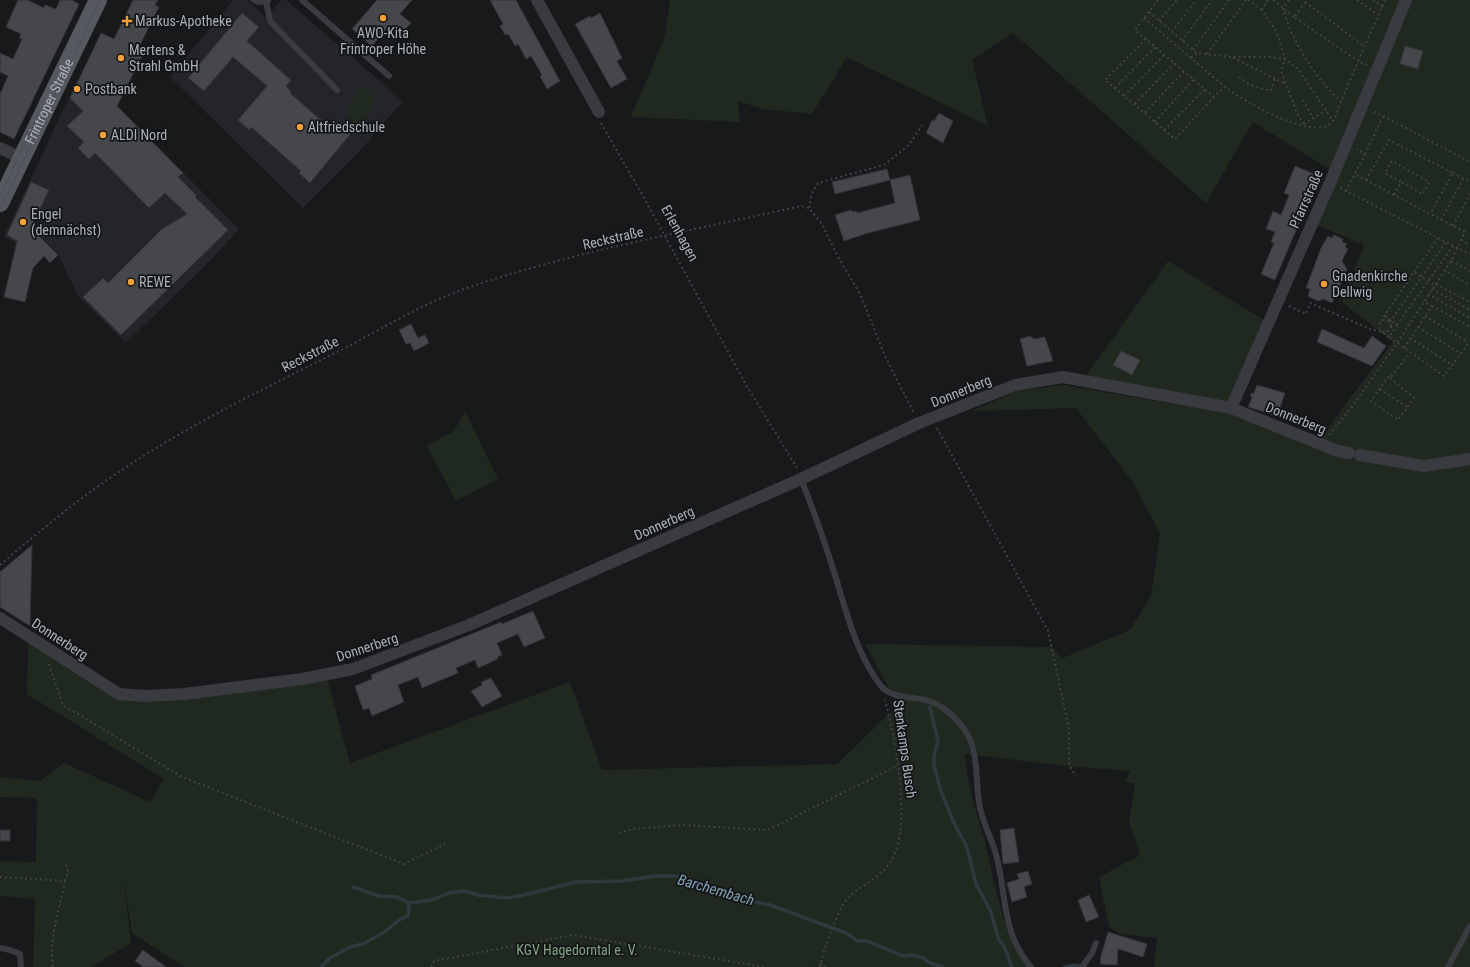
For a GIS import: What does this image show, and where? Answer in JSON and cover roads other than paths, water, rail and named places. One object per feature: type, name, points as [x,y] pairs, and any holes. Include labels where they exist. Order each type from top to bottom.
[{"type":"main road","name":"Frintroper Straße","points":[[0,203],[98,0]]},
{"type":"street","points":[[537,0],[599,112]]},
{"type":"street","name":"Pfarrstraße","points":[[1231,408],[1330,183],[1406,0]]},
{"type":"street","points":[[0,148],[21,158]]},
{"type":"street","name":"Donnerberg","points":[[0,618],[119,694],[145,696],[184,694],[302,679],[347,671],[370,664],[469,625],[801,479],[932,418],[1015,385],[1063,377],[1231,408],[1322,445],[1354,454],[1424,466],[1470,459]]},
{"type":"lane","points":[[254,0],[259,2],[268,1],[270,22],[337,90]]},
{"type":"lane","points":[[302,0],[389,76]]},
{"type":"lane","name":"Stenkamps Busch","points":[[801,479],[818,522],[856,644],[882,688],[899,696],[932,702],[948,713],[963,727],[972,744],[977,770],[979,804],[996,856],[1009,928],[1016,947],[1032,967]]},
{"type":"lane","points":[[1448,967],[1470,926]]},
{"type":"lane","points":[[1083,966],[1096,943]]},
{"type":"lane","points":[[0,948],[20,954],[21,967]]},
{"type":"waterway","points":[[930,707],[938,742],[934,756],[934,766],[941,791],[953,821],[967,847],[976,884],[990,910],[999,940],[1004,946],[1012,967]]},
{"type":"waterway","name":"Barchembach","points":[[321,967],[330,958],[350,947],[363,944],[386,931],[399,920],[408,916],[409,903],[432,900],[449,893],[466,891],[478,895],[506,898],[576,882],[622,881],[656,876],[676,876],[755,902],[770,905],[846,933],[858,941],[867,941],[903,956],[911,955],[924,958],[928,962],[942,967]]},
{"type":"waterway","name":"Barchembach","points":[[353,887],[379,896],[397,897],[409,903]]},
{"type":"waterway","name":"Barchembach","points":[[1065,967],[1075,965],[1083,967]]},
{"type":"tram line","points":[[0,210],[100,0]]},
{"type":"tram line","points":[[1,194],[39,113]]},
{"type":"place","name":"AWO-Kita Frintroper Höhe","points":[[383,18]]},
{"type":"place","name":"Markus-Apotheke","points":[[127,21]]},
{"type":"place","name":"Mertens & Strahl GmbH","points":[[121,58]]},
{"type":"place","name":"Postbank","points":[[77,89]]},
{"type":"place","name":"Altfriedschule","points":[[300,127]]},
{"type":"place","name":"ALDI Nord","points":[[103,135]]},
{"type":"place","name":"Engel (demnächst)","points":[[23,222]]},
{"type":"place","name":"REWE","points":[[131,282]]},
{"type":"place","name":"Gnadenkirche Dellwig","points":[[1324,284]]},
{"type":"park label","name":"KGV Hagedorntal e. V.","points":[[577,950]]}]
